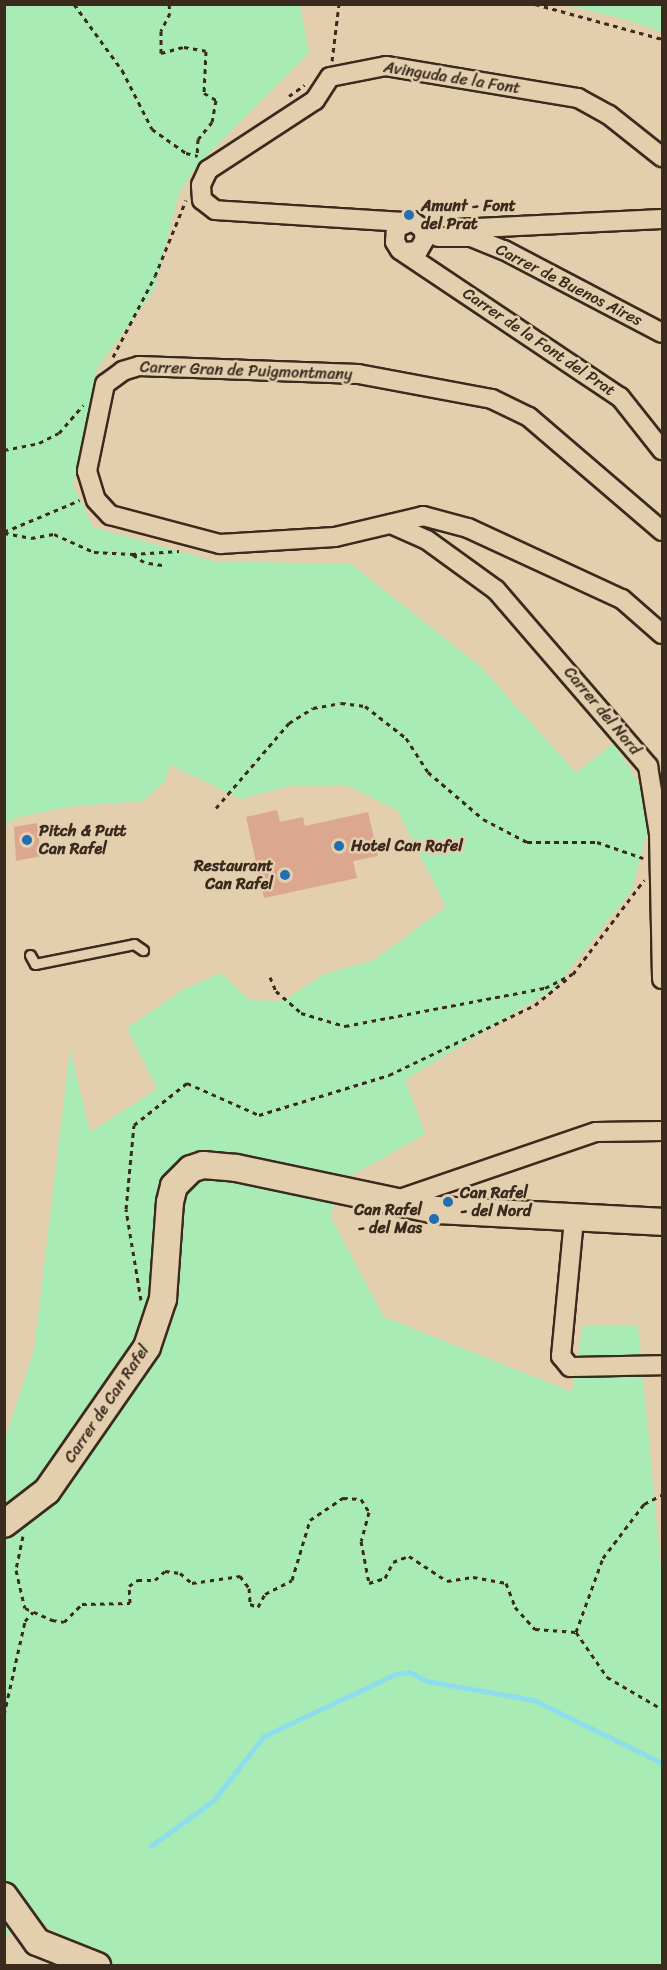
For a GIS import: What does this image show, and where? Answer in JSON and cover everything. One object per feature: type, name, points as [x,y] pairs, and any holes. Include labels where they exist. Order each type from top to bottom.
[{"type":"street","name":"Avinguda de la Font","points":[[330,77],[386,66],[578,98],[609,115],[663,157]]},
{"type":"street","points":[[330,77],[315,100],[208,170],[201,185],[202,200],[215,210],[370,221],[420,238],[663,219]]},
{"type":"street","name":"Carrer de Buenos Aires","points":[[420,238],[471,237],[504,250],[663,333]]},
{"type":"street","name":"Carrer de la Font del Prat","points":[[420,238],[432,270],[620,397],[663,450]]},
{"type":"street","name":"Carrer Gran de Puigmontmany","points":[[109,377],[139,366],[358,374],[492,399],[529,417],[564,444],[663,531]]},
{"type":"street","points":[[109,377],[87,471],[93,494],[110,515],[212,543],[335,537],[423,516],[468,528],[622,599],[663,634]]},
{"type":"street","name":"Carrer del Nord","points":[[391,524],[427,540],[496,590],[648,766],[658,834],[657,863],[663,979]]},
{"type":"street","points":[[392,1202],[596,1132],[663,1131]]},
{"type":"street","name":"Carrer de Can Rafel","points":[[4,1524],[28,1508],[62,1471],[130,1375],[154,1332],[163,1299],[170,1202],[174,1186],[191,1169],[203,1165],[236,1168],[392,1202],[482,1215],[574,1220],[663,1221]]},
{"type":"street","points":[[574,1220],[561,1356],[570,1367],[663,1365]]},
{"type":"street","points":[[4,1896],[38,1942],[97,1965]]},
{"type":"lane","points":[[30,955],[35,964],[134,944],[143,950]]},
{"type":"path","points":[[74,4],[122,70],[152,129],[197,156],[198,139],[212,122],[216,100],[204,93],[206,51],[184,47],[161,53],[161,31],[170,13],[169,4]]},
{"type":"path","points":[[330,77],[339,4]]},
{"type":"path","points":[[535,4],[663,39]]},
{"type":"path","points":[[109,377],[109,366],[155,276],[189,191],[201,185]]},
{"type":"path","points":[[4,450],[39,443],[59,433],[87,400]]},
{"type":"path","points":[[4,533],[93,494]]},
{"type":"path","points":[[4,533],[32,538],[54,534],[94,552],[132,554],[174,552],[212,543]]},
{"type":"path","points":[[132,554],[144,562],[162,565]]},
{"type":"path","points":[[154,1332],[141,1298],[126,1209],[134,1125],[187,1083],[259,1115],[389,1075],[535,1005],[573,974],[657,863],[597,842],[527,842],[474,811],[428,772],[406,738],[365,706],[341,703],[313,708],[289,723],[216,808]]},
{"type":"path","points":[[270,977],[276,991],[301,1013],[345,1026],[523,993],[573,974]]},
{"type":"path","points":[[576,1632],[603,1558],[644,1504],[663,1495]]},
{"type":"path","points":[[28,1508],[16,1570],[25,1608],[64,1622],[82,1604],[130,1603],[129,1586],[138,1580],[155,1580],[165,1571],[180,1573],[192,1584],[240,1576],[249,1588],[250,1604],[258,1607],[265,1594],[292,1580],[310,1520],[343,1498],[361,1498],[369,1512],[361,1541],[369,1583],[385,1578],[393,1562],[409,1556],[447,1581],[473,1576],[506,1583],[516,1606],[535,1629],[576,1632]]},
{"type":"path","points":[[4,1715],[25,1621],[33,1612]]},
{"type":"path","points":[[576,1632],[607,1677],[663,1709]]},
{"type":"green space","points":[[5,5],[300,5],[309,53],[197,165],[179,193],[154,291],[97,368],[73,485],[93,527],[214,561],[351,564],[481,667],[576,773],[614,743],[642,789],[648,828],[632,890],[554,989],[405,1080],[425,1134],[342,1181],[330,1216],[384,1317],[572,1392],[583,1325],[638,1326],[662,1579],[662,1965],[95,1965],[28,1911],[5,1939],[5,1439],[34,1350],[70,1049],[90,1132],[157,1089],[127,1028],[182,990],[221,973],[249,1000],[282,1001],[325,974],[374,960],[446,907],[397,810],[348,786],[292,785],[241,799],[170,765],[165,781],[143,801],[65,807],[12,819],[5,826]]},
{"type":"green space","points":[[565,5],[662,5],[662,32],[620,18]]},
{"type":"building","points":[[277,810],[280,822],[303,817],[305,826],[368,812],[378,856],[353,861],[357,878],[264,898],[246,817]]},
{"type":"building","name":"Pitch & Putt Can Rafel","points":[[37,823],[41,856],[16,861],[14,827]]},
{"type":"waterway","points":[[151,1846],[214,1800],[264,1736],[396,1674],[410,1672],[427,1681],[534,1700],[662,1763]]},
{"type":"place","name":"Amunt - Font del Prat","points":[[409,215]]},
{"type":"place","name":"Pitch & Putt Can Rafel","points":[[27,840]]},
{"type":"place","name":"Hotel Can Rafel","points":[[339,846]]},
{"type":"place","name":"Restaurant Can Rafel","points":[[285,875]]},
{"type":"place","name":"Can Rafel - del Nord","points":[[448,1202]]},
{"type":"place","name":"Can Rafel - del Mas","points":[[434,1219]]}]
